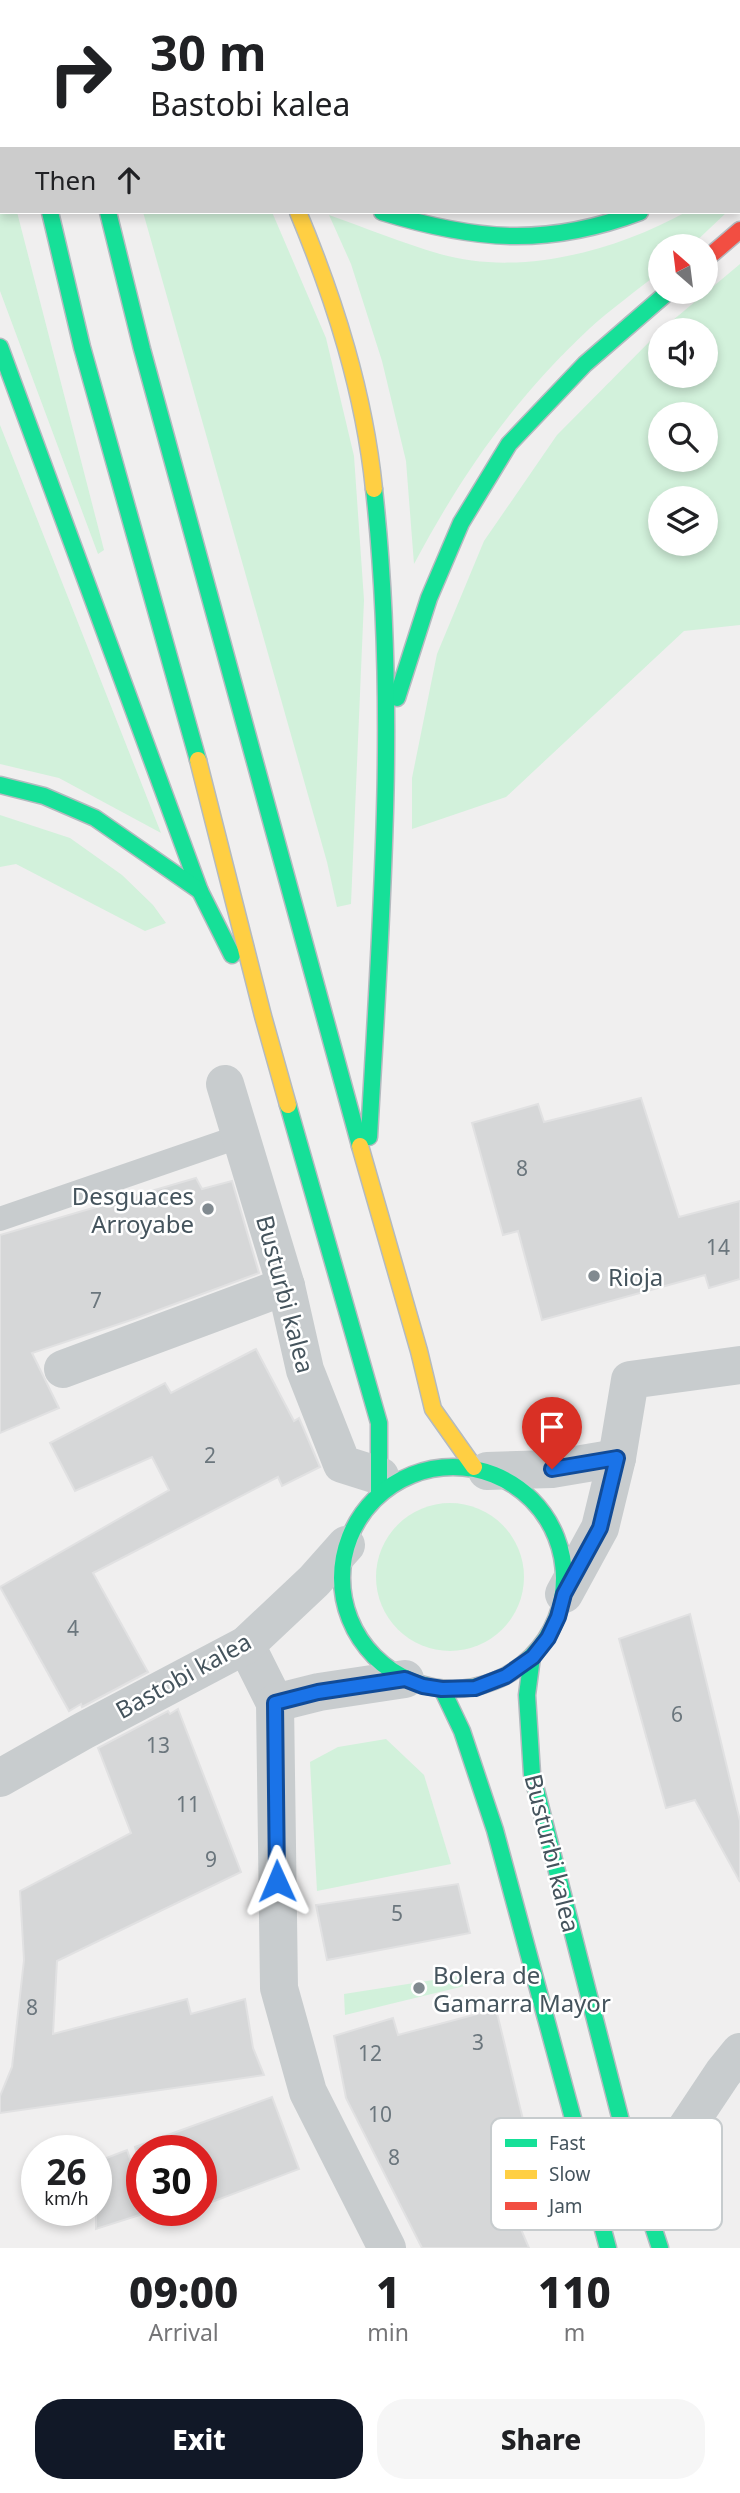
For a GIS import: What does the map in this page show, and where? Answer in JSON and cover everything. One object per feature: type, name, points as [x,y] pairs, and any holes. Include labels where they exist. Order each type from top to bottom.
[{"type":"highway","points":[[50,214],[82,347],[196,752],[264,1016],[379,1423],[379,1485],[359,1517],[346,1545],[341,1585],[351,1623],[373,1656],[405,1679],[423,1686],[442,1689],[475,1688],[506,1676],[533,1657],[548,1638],[558,1617],[564,1594],[564,1554],[548,1518],[522,1488],[481,1469],[449,1466],[423,1470],[379,1485]]},
{"type":"highway","points":[[108,214],[142,349],[433,1409],[481,1469]]},
{"type":"highway","points":[[299,214],[331,296],[353,376],[371,458],[382,570],[388,723],[368,1174]]},
{"type":"highway","points":[[388,214],[425,227],[475,236],[532,238],[581,231],[635,214]]},
{"type":"highway","points":[[718,249],[740,230]]},
{"type":"highway","points":[[388,723],[429,598],[461,523],[509,444],[584,364],[654,304]]},
{"type":"highway","points":[[0,347],[200,891],[264,1016]]},
{"type":"highway","points":[[0,785],[44,796],[95,818],[200,891]]},
{"type":"highway","name":"Busturbi kalea","points":[[533,1657],[527,1695],[532,1774],[637,2118]]},
{"type":"highway","name":"Busturbi kalea","points":[[442,1689],[462,1731],[495,1830],[573,2118]]},
{"type":"highway","name":"Busturbi kalea","points":[[603,2230],[608,2248]]},
{"type":"highway","name":"Busturbi kalea","points":[[657,2230],[660,2248]]},
{"type":"street","name":"Busturbi kalea","points":[[225,1084],[286,1286],[305,1370],[342,1464],[379,1485]]},
{"type":"street","points":[[63,1368],[286,1286]]},
{"type":"street","points":[[564,1594],[600,1528],[617,1458],[630,1380],[740,1365]]},
{"type":"street","points":[[481,1469],[552,1469],[617,1458]]},
{"type":"street","name":"Bastobi kalea","points":[[0,1778],[83,1731],[246,1646],[314,1581],[346,1545]]},
{"type":"street","points":[[246,1646],[275,1703],[279,1988],[308,2092],[387,2248]]},
{"type":"street","points":[[275,1703],[318,1692],[405,1679]]},
{"type":"street","points":[[692,2118],[740,2052]]},
{"type":"lane","points":[[0,1219],[241,1136]]},
{"type":"green space","points":[[0,214],[18,214],[104,550],[98,554],[0,291]]},
{"type":"green space","points":[[144,214],[273,214],[326,338],[354,456],[364,600],[351,904],[337,907],[327,862]]},
{"type":"green space","points":[[682,214],[725,214],[704,234],[648,234],[648,281],[589,329],[513,410],[451,499],[414,564],[406,461],[382,361],[351,264],[329,215],[440,254],[502,263],[566,256],[629,238]]},
{"type":"green space","points":[[740,264],[740,625],[684,631],[506,797],[412,829],[412,778],[437,654],[484,541],[557,435],[648,343],[648,388],[718,388],[718,318],[676,318],[692,304],[718,304],[718,282]]},
{"type":"green space","points":[[0,425],[161,833],[59,778],[0,764]]},
{"type":"green space","points":[[0,815],[70,838],[122,875],[153,905],[166,923],[145,931],[16,864],[0,867]]},
{"type":"green space","points":[[450,1503],[478,1508],[503,1524],[519,1549],[524,1577],[519,1605],[503,1630],[478,1646],[450,1651],[422,1646],[397,1630],[381,1605],[376,1577],[381,1549],[397,1524],[422,1508]]},
{"type":"green space","points":[[386,1739],[424,1775],[451,1864],[317,1891],[310,1762],[338,1747]]},
{"type":"green space","name":"Bolera de Gamarra Mayor","points":[[478,1973],[481,1982],[345,2015],[344,1994]]},
{"type":"building","points":[[641,1098],[679,1217],[740,1201],[740,1279],[709,1288],[705,1275],[542,1320],[518,1231],[503,1235],[472,1123],[538,1104],[544,1122]]},
{"type":"building","points":[[196,1178],[202,1189],[232,1181],[259,1273],[32,1353],[59,1408],[0,1433],[0,1235]]},
{"type":"building","points":[[256,1349],[294,1421],[299,1418],[320,1467],[282,1486],[278,1477],[93,1573],[148,1672],[82,1707],[81,1704],[69,1711],[0,1587],[169,1490],[152,1457],[75,1491],[50,1443],[165,1383],[171,1393]]},
{"type":"building","points":[[690,1614],[740,1821],[740,1882],[695,1800],[666,1808],[619,1639]]},
{"type":"building","points":[[178,1709],[241,1872],[57,1961],[53,2034],[187,1999],[191,2014],[245,1999],[253,2048],[264,2075],[0,2113],[0,2096],[12,2067],[24,1960],[20,1891],[131,1833],[98,1748],[168,1711],[170,1714]]},
{"type":"building","points":[[458,1884],[470,1933],[327,1960],[316,1905]]},
{"type":"building","points":[[496,2009],[523,2118],[491,2118],[491,2230],[521,2230],[529,2248],[422,2248],[346,2098],[334,2036],[393,2018],[398,2035]]},
{"type":"building","points":[[272,2097],[299,2169],[217,2200],[217,2135],[168,2135]]},
{"type":"building","points":[[126,2150],[126,2219],[112,2224],[112,2156]]},
{"type":"traffic: fast","points":[[50,214],[82,347],[198,760]]},
{"type":"traffic: fast","points":[[108,214],[142,349],[360,1146]]},
{"type":"traffic: fast","points":[[389,214],[449,229],[511,236],[574,231],[634,214]]},
{"type":"traffic: fast","points":[[397,698],[429,598],[461,523],[509,444],[585,364],[654,304]]},
{"type":"traffic: fast","points":[[0,347],[200,891],[232,955]]},
{"type":"traffic: fast","points":[[369,1137],[382,894],[386,732],[385,651],[374,489]]},
{"type":"traffic: fast","points":[[0,785],[44,796],[95,818],[200,891]]},
{"type":"traffic: fast","points":[[288,1105],[379,1423],[379,1494]]},
{"type":"traffic: fast","points":[[442,1467],[464,1467],[496,1475],[515,1485],[532,1499],[546,1516],[556,1535],[564,1578],[556,1621],[546,1640],[532,1657],[515,1671],[496,1681],[464,1689],[442,1689],[410,1681],[391,1671],[367,1649],[350,1621],[342,1589],[342,1567],[350,1535],[360,1516],[382,1492],[410,1475],[442,1467]]},
{"type":"traffic: fast","points":[[532,1657],[527,1695],[532,1774],[620,2118]]},
{"type":"traffic: fast","points":[[442,1689],[462,1731],[495,1830],[573,2118]]},
{"type":"traffic: fast","points":[[603,2230],[608,2248]]},
{"type":"traffic: fast","points":[[654,2230],[660,2248]]},
{"type":"traffic: slow","points":[[299,214],[336,313],[346,348],[363,417],[374,489]]},
{"type":"traffic: slow","points":[[198,760],[288,1105]]},
{"type":"traffic: slow","points":[[360,1146],[433,1409],[474,1467]]},
{"type":"traffic: jam","points":[[718,249],[740,230]]},
{"type":"place","name":"Desguaces Arroyabe","points":[[208,1209]]},
{"type":"place","name":"Rioja","points":[[594,1276]]},
{"type":"place","name":"Bolera de Gamarra Mayor","points":[[419,1988]]},
{"type":"route","points":[[277,1881],[275,1703],[318,1692],[405,1679],[442,1689],[475,1688],[506,1676],[533,1657],[548,1638],[558,1617],[564,1594],[600,1528],[617,1458],[552,1469]]}]
